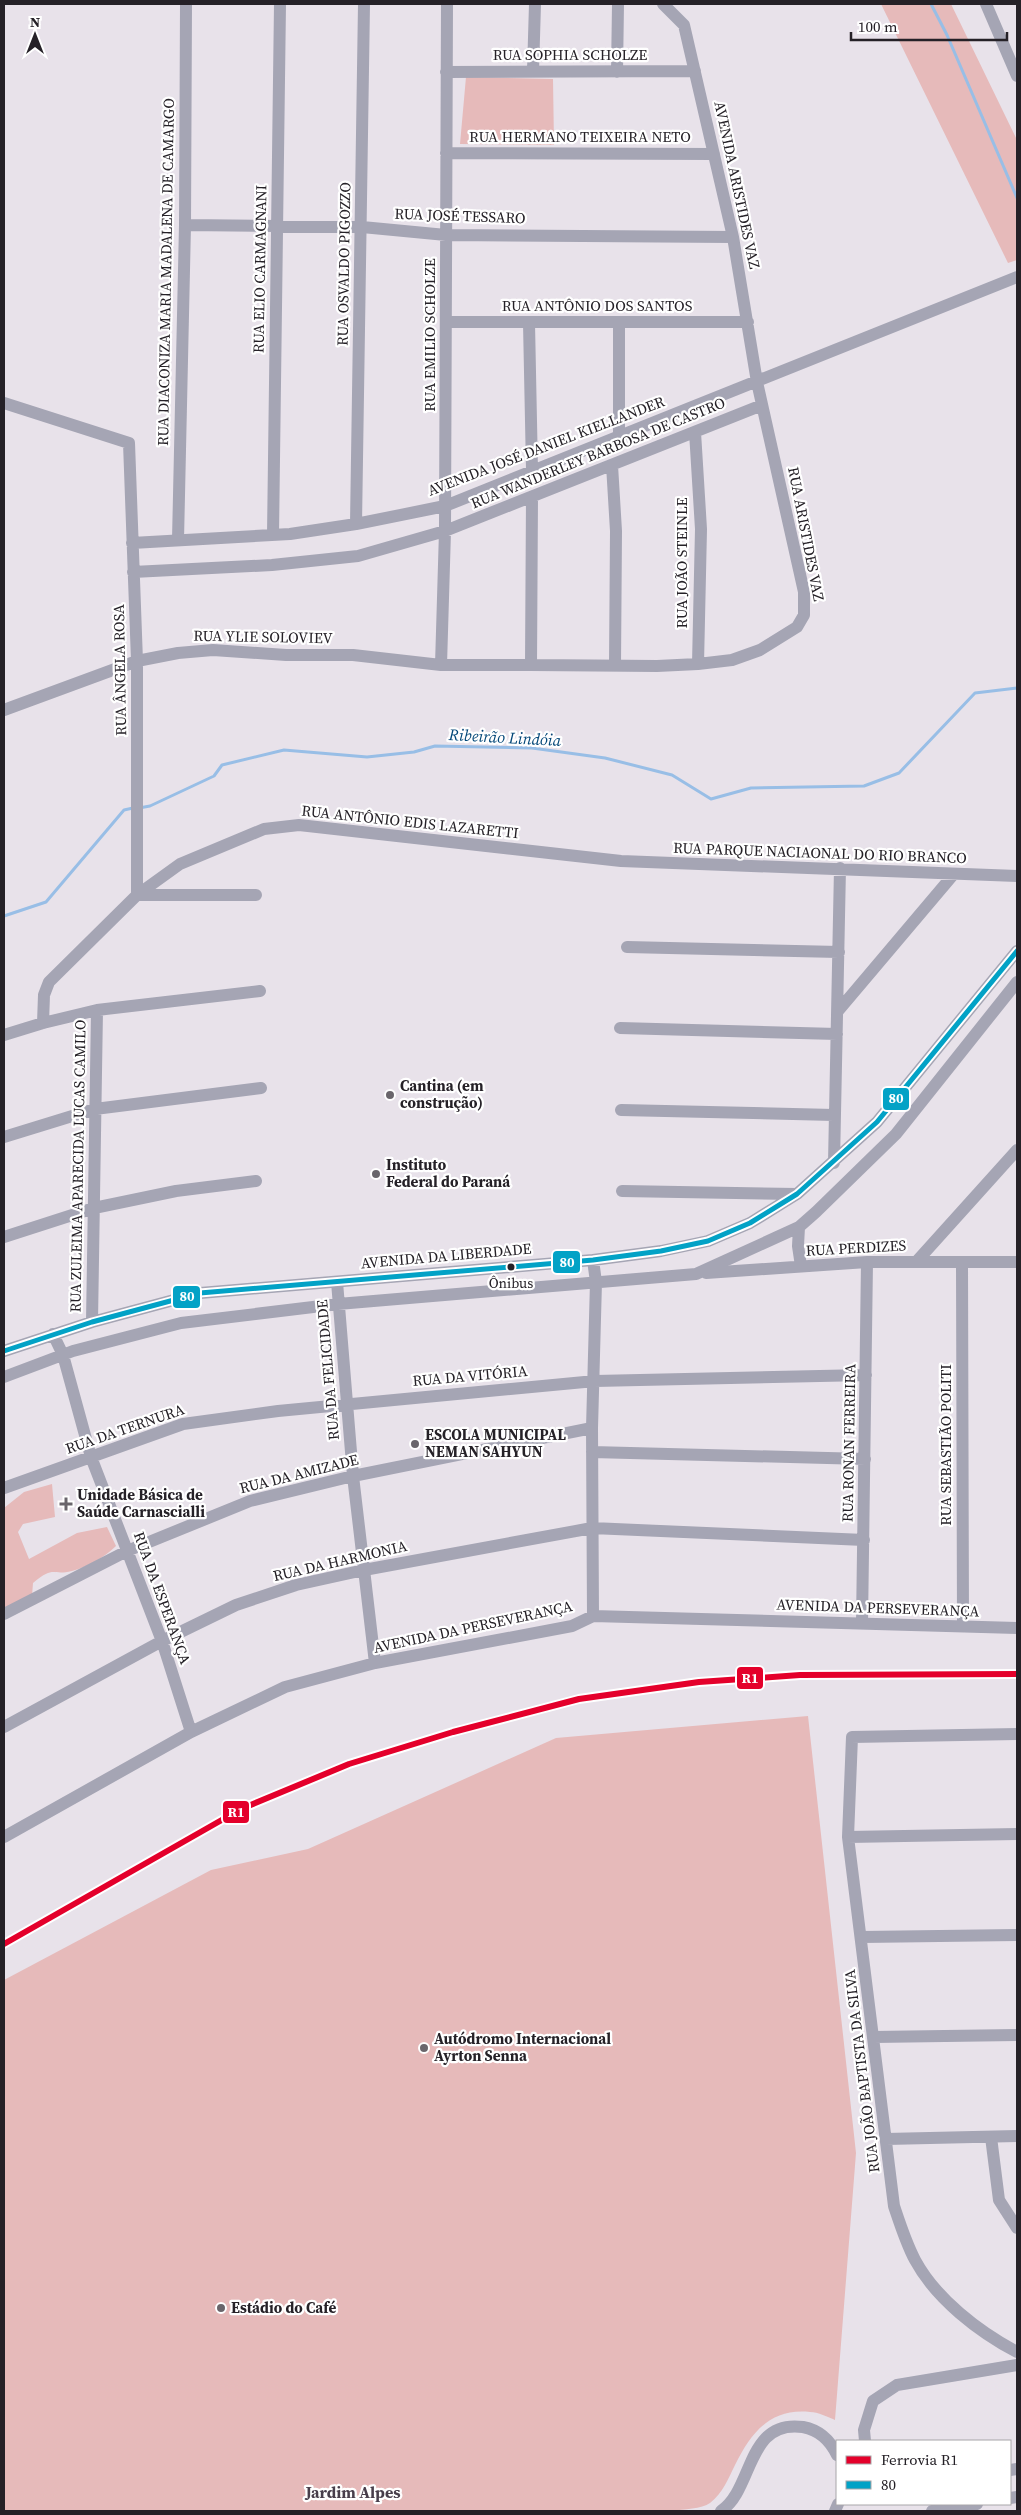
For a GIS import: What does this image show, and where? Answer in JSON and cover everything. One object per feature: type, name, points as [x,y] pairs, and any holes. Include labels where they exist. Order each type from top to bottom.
[{"type":"street","name":"RUA DIACONIZA MARIA MADALENA DE CAMARGO","points":[[178,540],[185,225],[186,4]]},
{"type":"street","name":"RUA ELIO CARMAGNANI","points":[[273,535],[280,4]]},
{"type":"street","name":"RUA OSVALDO PIGOZZO","points":[[356,524],[364,4]]},
{"type":"street","name":"RUA EMILIO SCHOLZE","points":[[441,666],[445,531],[447,322],[447,4]]},
{"type":"street","points":[[533,72],[535,4]]},
{"type":"street","points":[[617,72],[618,4]]},
{"type":"street","name":"AVENIDA ARISTIDES VAZ","points":[[663,4],[684,25],[733,237],[757,382]]},
{"type":"street","points":[[986,4],[1017,76]]},
{"type":"street","name":"RUA SOPHIA SCHOLZE","points":[[446,72],[694,71]]},
{"type":"street","name":"RUA HERMANO TEIXEIRA NETO","points":[[446,153],[714,154]]},
{"type":"street","name":"RUA JOSÉ TESSARO","points":[[185,225],[277,224],[362,227],[446,235],[733,237]]},
{"type":"street","name":"AVENIDA JOSÉ DANIEL KIELLANDER","points":[[132,543],[273,535],[356,524],[445,506],[1017,277]]},
{"type":"street","name":"RUA ANTÔNIO DOS SANTOS","points":[[447,322],[748,322]]},
{"type":"street","points":[[529,323],[532,470]]},
{"type":"street","points":[[619,323],[619,435]]},
{"type":"street","name":"RUA ARISTIDES VAZ","points":[[531,665],[698,664],[732,660],[760,650],[797,627],[804,615],[804,592],[757,382]]},
{"type":"street","name":"RUA ÂNGELA ROSA","points":[[4,403],[129,443],[137,661],[137,895]]},
{"type":"street","name":"RUA WANDERLEY BARBOSA DE CASTRO","points":[[445,531],[762,404]]},
{"type":"street","name":"RUA JOÃO STEINLE","points":[[694,432],[701,529],[698,664]]},
{"type":"street","points":[[612,464],[616,531],[615,665]]},
{"type":"street","points":[[531,665],[532,497]]},
{"type":"street","points":[[133,572],[272,565],[358,556],[445,531]]},
{"type":"street","name":"RUA YLIE SOLOVIEV","points":[[4,710],[137,661],[178,652],[213,650],[286,656],[353,655],[441,666],[531,665]]},
{"type":"street","name":"RUA ANTÔNIO EDIS LAZARETTI","points":[[43,1022],[44,995],[49,982],[137,895],[180,864],[264,829],[299,825],[621,861]]},
{"type":"street","name":"RUA PARQUE NACIAONAL DO RIO BRANCO","points":[[621,861],[1017,876]]},
{"type":"street","points":[[834,1163],[840,868]]},
{"type":"street","points":[[838,1011],[954,875]]},
{"type":"street","points":[[137,895],[256,895]]},
{"type":"street","points":[[626,947],[839,952]]},
{"type":"street","name":"AVENIDA DA LIBERDADE","points":[[4,1351],[92,1322],[200,1294],[593,1260],[661,1251],[708,1241],[750,1224],[796,1194],[834,1163],[878,1122],[1017,951]]},
{"type":"street","points":[[4,1376],[63,1355],[181,1323],[338,1304],[696,1274],[799,1226],[896,1134],[1017,982]]},
{"type":"street","points":[[4,1034],[43,1022],[96,1010],[260,991]]},
{"type":"street","name":"RUA ZULEIMA APARECIDA LUCAS CAMILO","points":[[92,1322],[96,1010]]},
{"type":"street","points":[[620,1028],[837,1034]]},
{"type":"street","points":[[4,1137],[95,1109],[261,1088]]},
{"type":"street","points":[[621,1110],[834,1115]]},
{"type":"street","points":[[917,1261],[1017,1150]]},
{"type":"street","points":[[4,1237],[94,1208],[176,1191],[256,1181]]},
{"type":"street","points":[[622,1191],[796,1194]]},
{"type":"street","points":[[799,1226],[798,1246],[801,1266]]},
{"type":"street","points":[[593,1260],[596,1282],[595,1381],[592,1428],[593,1616]]},
{"type":"street","name":"RUA PERDIZES","points":[[696,1274],[867,1262],[1017,1262]]},
{"type":"street","name":"RUA RONAN FERREIRA","points":[[862,1624],[867,1262]]},
{"type":"street","name":"RUA SEBASTIÃO POLITI","points":[[962,1263],[963,1626]]},
{"type":"street","name":"RUA DA FELICIDADE","points":[[337,1282],[353,1476],[375,1663]]},
{"type":"street","name":"RUA DA ESPERANÇA","points":[[53,1334],[63,1355],[91,1457],[162,1641],[191,1732]]},
{"type":"street","name":"RUA DA VITÓRIA","points":[[348,1404],[595,1381],[866,1375]]},
{"type":"street","name":"RUA DA TERNURA","points":[[4,1488],[183,1424],[348,1404]]},
{"type":"street","name":"RUA DA AMIZADE","points":[[4,1614],[127,1551],[250,1501],[353,1476],[592,1428]]},
{"type":"street","points":[[592,1452],[865,1459]]},
{"type":"street","name":"RUA DA HARMONIA","points":[[4,1727],[162,1641],[236,1605],[296,1585],[364,1570],[592,1528],[864,1540]]},
{"type":"street","name":"AVENIDA DA PERSEVERANÇA","points":[[4,1837],[191,1732],[285,1687],[375,1663],[572,1626],[593,1616],[1017,1628]]},
{"type":"street","name":"RUA JOÃO BAPTISTA DA SILVA","points":[[1017,1734],[852,1737],[848,1837],[862,1937],[894,2206],[916,2261],[933,2285],[974,2324],[1017,2352]]},
{"type":"street","points":[[848,1837],[1017,1834]]},
{"type":"street","points":[[862,1937],[1017,1934]]},
{"type":"street","points":[[873,2037],[1017,2035]]},
{"type":"street","points":[[886,2139],[1017,2136]]},
{"type":"street","points":[[991,2137],[999,2200],[1017,2228]]},
{"type":"street","points":[[865,2440],[864,2430],[873,2401],[897,2385],[1017,2365]]},
{"type":"street","points":[[721,2511],[730,2502],[762,2442],[771,2433],[795,2426],[808,2428],[828,2440],[836,2453]]},
{"type":"street","points":[[932,2511],[971,2505]]},
{"type":"shaded area","points":[[881,4],[951,4],[1017,140],[1017,260],[1008,263]]},
{"type":"shaded area","points":[[466,77],[553,79],[554,145],[460,144]]},
{"type":"shaded area","points":[[52,1484],[55,1517],[23,1524],[18,1532],[29,1559],[77,1533],[107,1527],[116,1546],[101,1558],[84,1567],[72,1571],[45,1574],[33,1583],[32,1596],[4,1608],[4,1508],[24,1492]]},
{"type":"shaded area","name":"Autódromo Internacional Ayrton Senna","points":[[808,1716],[856,2153],[835,2420],[810,2412],[784,2414],[773,2419],[755,2433],[741,2453],[725,2486],[715,2499],[702,2507],[673,2511],[4,2511],[4,1980],[211,1870],[308,1849],[556,1738]]},
{"type":"waterway","points":[[931,4],[947,35],[1017,198]]},
{"type":"waterway","name":"Ribeirão Lindóia","points":[[139,808],[150,806],[214,776],[222,765],[284,750],[367,757],[414,752],[435,746],[532,748],[605,758],[672,775],[711,799],[751,788],[864,786],[899,773],[975,693],[1017,688]]},
{"type":"waterway","name":"Ribeirão Lindóia","points":[[4,916],[46,902],[124,810],[133,808]]},
{"type":"rail line","name":"R1","points":[[4,1944],[241,1809],[349,1764],[453,1732],[579,1699],[699,1682],[800,1675],[1017,1674]]},
{"type":"transit line","name":"80","points":[[4,1351],[92,1322],[200,1293],[593,1260],[661,1251],[708,1241],[750,1223],[797,1194],[877,1122],[1017,951]]},
{"type":"place","name":"Cantina (em construção)","points":[[390,1095]]},
{"type":"place","name":"Instituto Federal do Paraná","points":[[376,1174]]},
{"type":"place","name":"Ônibus","points":[[511,1267]]},
{"type":"place","name":"ESCOLA MUNICIPAL NEMAN SAHYUN","points":[[415,1444]]},
{"type":"place","name":"Unidade Básica de Saúde Carnascialli","points":[[66,1504]]},
{"type":"place","name":"Autódromo Internacional Ayrton Senna","points":[[424,2048]]},
{"type":"place","name":"Estádio do Café","points":[[221,2308]]},
{"type":"district","name":"Jardim Alpes","points":[[353,2492]]}]
